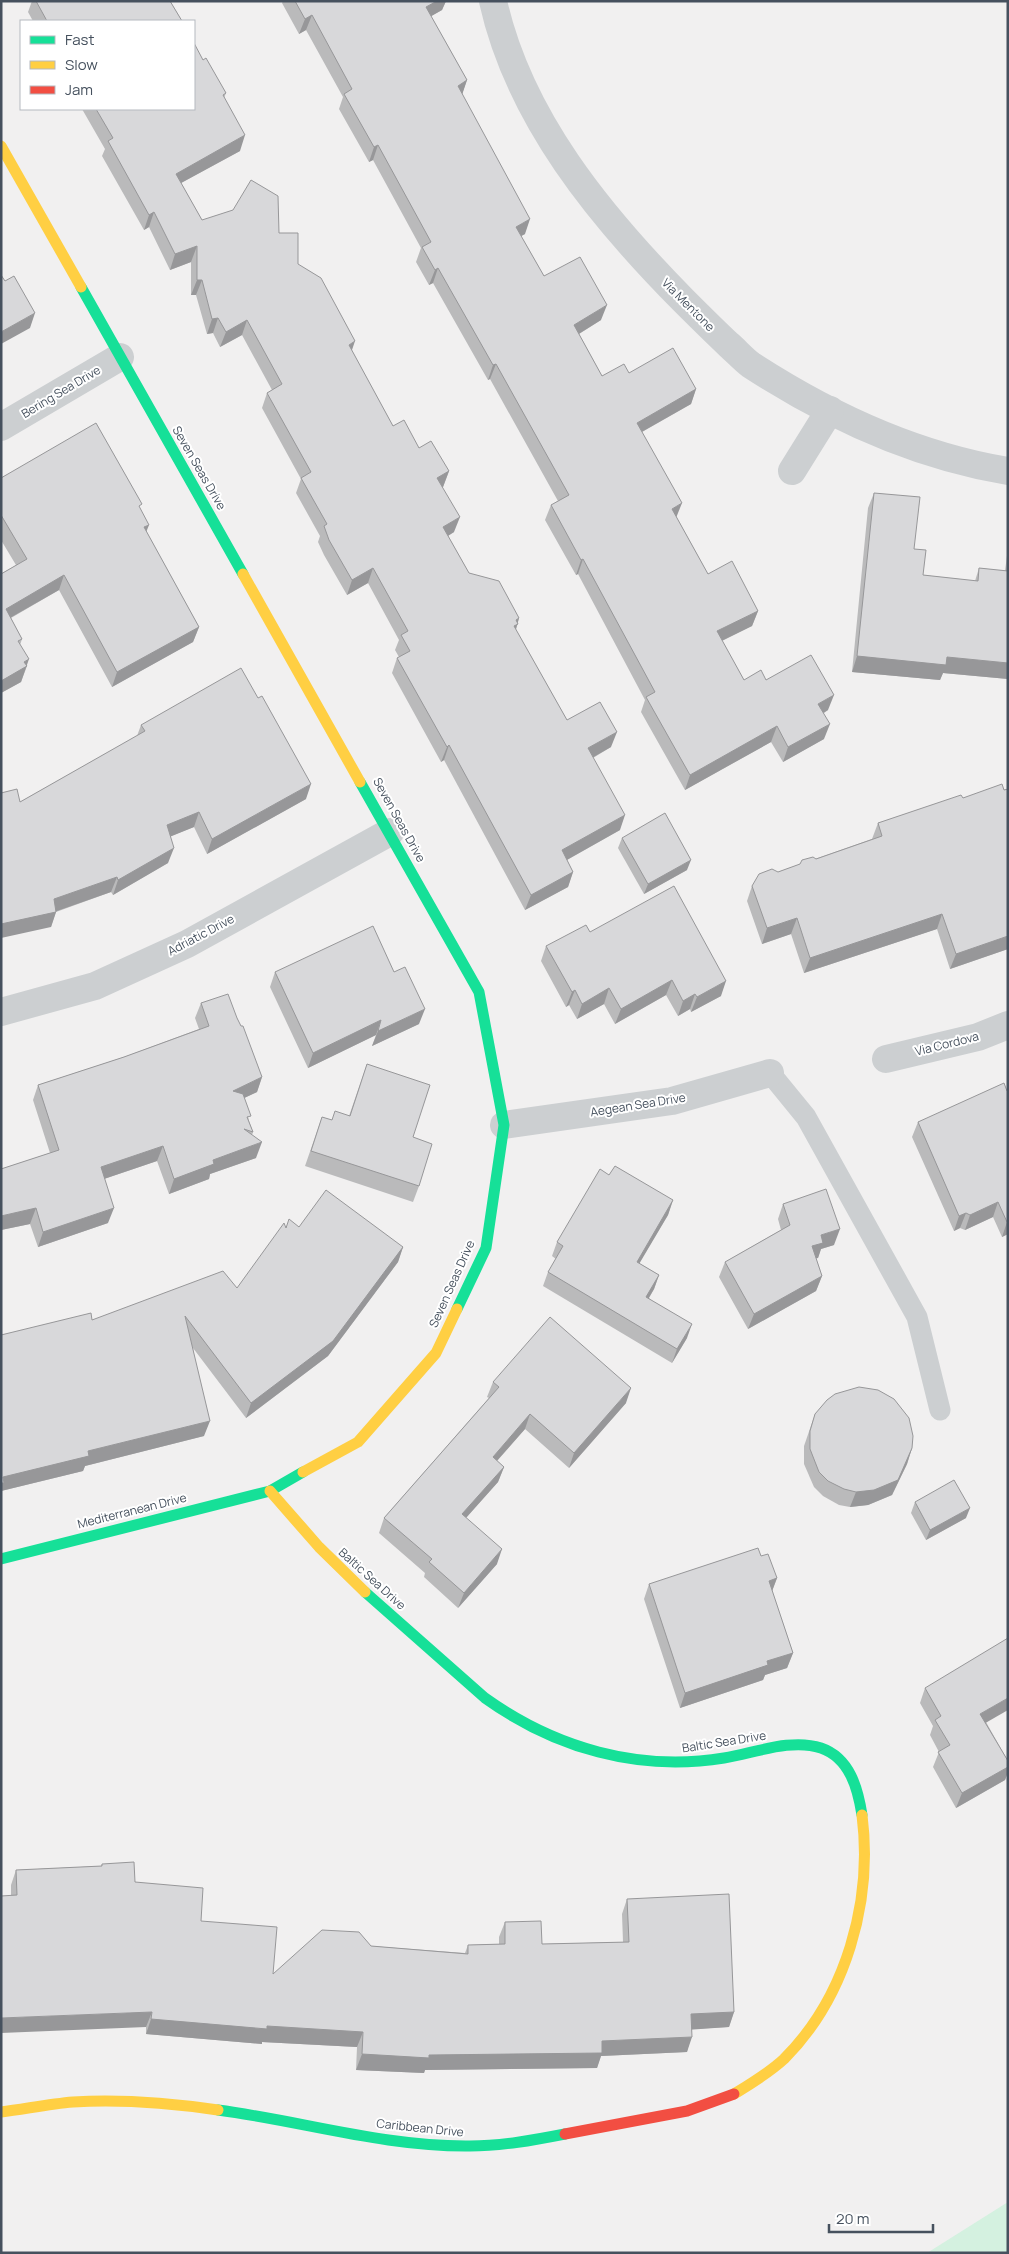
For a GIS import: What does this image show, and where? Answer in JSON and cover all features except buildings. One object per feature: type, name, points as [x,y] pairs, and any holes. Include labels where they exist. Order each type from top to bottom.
[{"type":"street","name":"Via Mentone","points":[[493,1],[501,37],[531,102],[565,160],[606,218],[671,289],[750,364],[830,410],[903,443],[978,466],[1008,471]]},
{"type":"street","name":"Seven Seas Drive","points":[[1,146],[479,992],[504,1125],[486,1248],[436,1353],[358,1442],[270,1490]]},
{"type":"street","name":"Bering Sea Drive","points":[[1,427],[120,357]]},
{"type":"street","points":[[792,471],[830,410]]},
{"type":"street","name":"Adriatic Drive","points":[[1,1012],[96,986],[187,944],[390,832]]},
{"type":"street","name":"Via Cordova","points":[[886,1059],[978,1037],[1008,1025]]},
{"type":"street","name":"Aegean Sea Drive","points":[[504,1125],[672,1101],[770,1073]]},
{"type":"street","name":"Mediterranean Drive","points":[[1,1559],[270,1490]]},
{"type":"street","name":"Baltic Sea Drive","points":[[270,1490],[306,1533],[360,1589],[488,1700],[540,1730],[603,1754],[658,1763],[708,1761],[799,1745],[826,1750],[840,1759],[851,1772],[860,1806],[863,1863],[859,1915],[848,1959],[833,1992],[812,2025],[789,2051]]},
{"type":"street","name":"Caribbean Drive","points":[[1,2112],[71,2102],[123,2101],[225,2111],[398,2142],[469,2146],[499,2144],[549,2138],[632,2122],[712,2103],[737,2093],[756,2080],[789,2051]]},
{"type":"lane","points":[[770,1073],[806,1117],[917,1317],[940,1410]]},
{"type":"green space","points":[[1008,2202],[1008,2253],[927,2253]]},
{"type":"traffic: fast","points":[[81,287],[243,574]]},
{"type":"traffic: fast","points":[[360,782],[479,992],[504,1125],[486,1248],[457,1309]]},
{"type":"traffic: fast","points":[[1,1559],[270,1491],[303,1472]]},
{"type":"traffic: fast","points":[[365,1592],[485,1698],[512,1716],[540,1730],[569,1743],[598,1752],[660,1762],[724,1758],[785,1745],[809,1745],[821,1748],[839,1759],[846,1767],[855,1785],[862,1815]]},
{"type":"traffic: fast","points":[[218,2110],[375,2138],[438,2145],[494,2145],[565,2134]]},
{"type":"traffic: slow","points":[[1,146],[81,287]]},
{"type":"traffic: slow","points":[[243,574],[360,782]]},
{"type":"traffic: slow","points":[[303,1472],[358,1442],[436,1353],[457,1309]]},
{"type":"traffic: slow","points":[[270,1491],[319,1547],[365,1592]]},
{"type":"traffic: slow","points":[[734,2094],[784,2059],[806,2034],[824,2007],[839,1977],[859,1914],[863,1881],[862,1815]]},
{"type":"traffic: slow","points":[[1,2112],[91,2101],[127,2101],[218,2110]]},
{"type":"traffic: jam","points":[[565,2134],[687,2111],[734,2094]]}]
